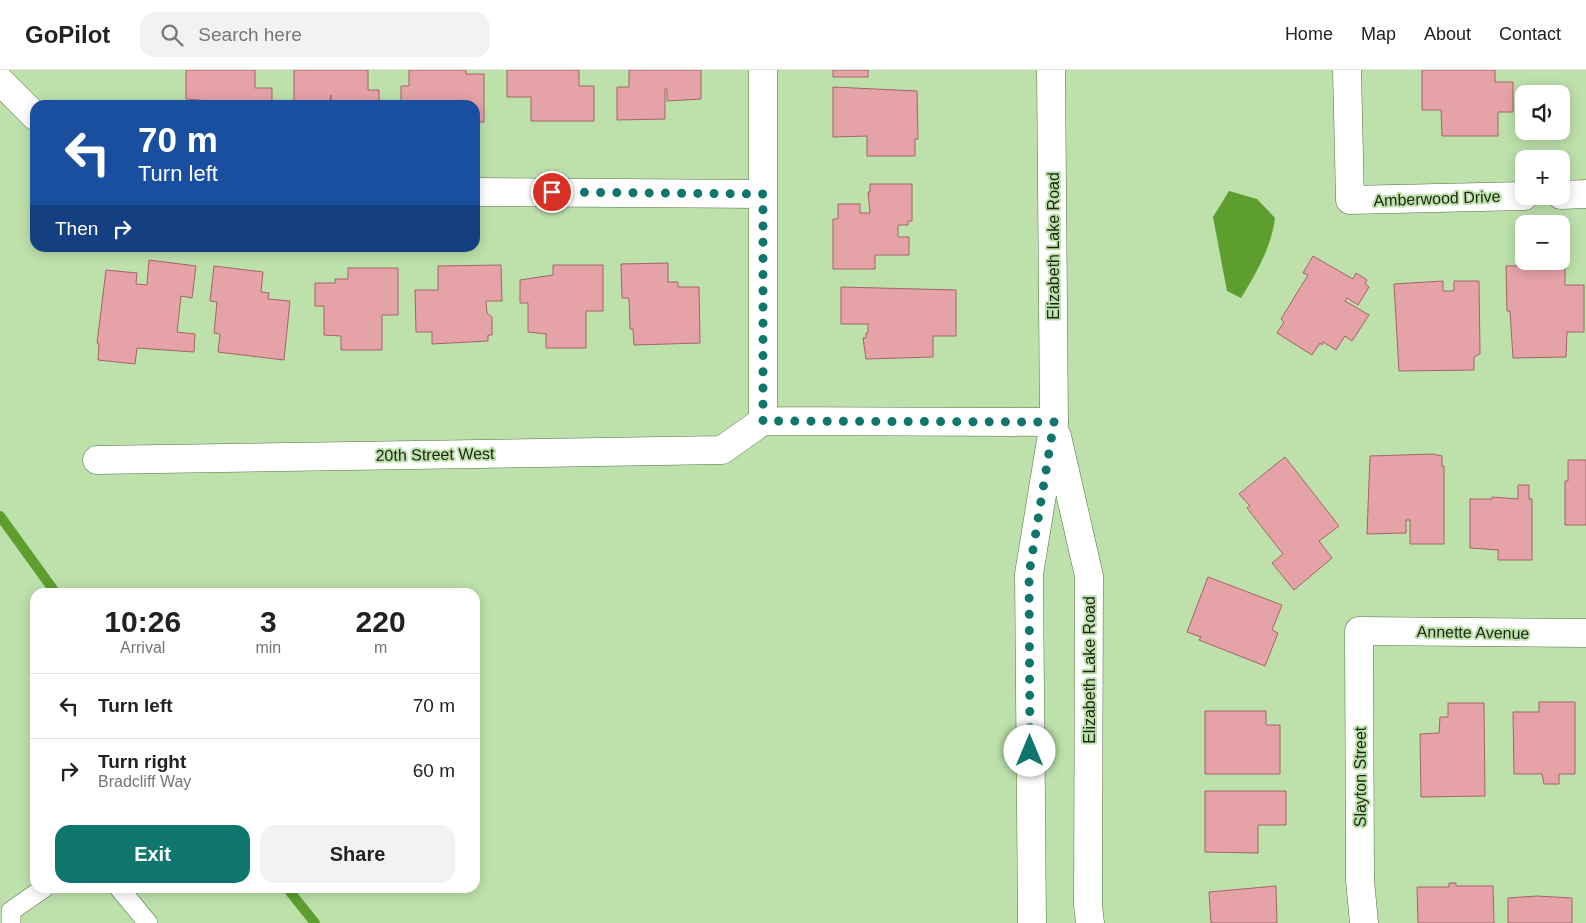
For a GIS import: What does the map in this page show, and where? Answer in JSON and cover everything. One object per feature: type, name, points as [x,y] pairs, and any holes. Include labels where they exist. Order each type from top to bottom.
[{"type":"street","points":[[763,70],[763,421],[1054,422]]},
{"type":"street","name":"Elizabeth Lake Road","points":[[1032,923],[1029,574],[1054,422],[1052,70]]},
{"type":"street","name":"Amberwood Drive","points":[[1347,70],[1350,200],[1515,196]]},
{"type":"street","points":[[0,80],[30,111]]},
{"type":"street","points":[[480,192],[763,194]]},
{"type":"street","points":[[1570,194],[1586,194]]},
{"type":"street","name":"20th Street West","points":[[97,460],[722,450],[763,421]]},
{"type":"street","name":"Elizabeth Lake Road","points":[[1054,422],[1090,576],[1088,905],[1090,923]]},
{"type":"street","name":"Annette Avenue","points":[[1359,631],[1586,633]]},
{"type":"street","name":"Slayton Street","points":[[1359,631],[1360,880],[1364,923]]},
{"type":"lane","points":[[10,923],[10,911],[37,893]]},
{"type":"lane","points":[[122,893],[148,923]]},
{"type":"shaded area","points":[[1229,191],[1257,199],[1275,218],[1267,250],[1241,298],[1227,291],[1213,217]]},
{"type":"building","points":[[186,70],[255,70],[255,88],[272,88],[272,100],[186,99]]},
{"type":"building","points":[[294,70],[368,70],[368,90],[379,90],[379,100],[331,100],[331,95],[330,100],[294,100]]},
{"type":"building","points":[[409,70],[466,70],[466,74],[484,74],[484,122],[480,122],[480,100],[401,100],[401,86],[409,86]]},
{"type":"building","points":[[507,70],[579,70],[579,86],[594,86],[594,121],[531,121],[531,97],[507,97]]},
{"type":"building","points":[[629,70],[701,70],[701,99],[667,101],[667,89],[665,89],[665,119],[617,120],[617,87],[629,87]]},
{"type":"building","points":[[833,70],[868,70],[868,77],[833,77]]},
{"type":"building","points":[[1422,70],[1495,70],[1495,82],[1513,82],[1513,112],[1498,112],[1498,136],[1442,136],[1441,110],[1422,110]]},
{"type":"building","points":[[833,87],[917,91],[918,139],[915,139],[915,156],[867,156],[867,136],[833,137]]},
{"type":"building","points":[[870,184],[912,184],[912,221],[908,221],[908,225],[898,225],[898,237],[909,237],[909,255],[875,255],[875,269],[833,269],[833,219],[838,219],[838,204],[860,204],[860,213],[870,213],[868,192],[870,192]]},
{"type":"building","points":[[1313,256],[1353,279],[1356,273],[1367,280],[1365,284],[1369,287],[1358,305],[1347,298],[1345,301],[1369,315],[1352,341],[1345,336],[1336,350],[1323,342],[1322,345],[1320,343],[1312,355],[1277,333],[1284,322],[1281,319],[1308,275],[1303,273]]},
{"type":"building","points":[[149,260],[196,266],[192,298],[181,296],[177,332],[195,334],[194,352],[137,348],[135,364],[98,360],[99,344],[97,343],[106,270],[137,273],[136,284],[147,285]]},
{"type":"building","points":[[668,263],[668,282],[678,282],[678,287],[699,287],[700,343],[634,345],[633,329],[630,329],[629,298],[622,298],[621,264]]},
{"type":"building","points":[[501,265],[502,301],[486,301],[487,313],[492,317],[492,335],[488,335],[488,341],[432,344],[432,332],[416,332],[415,290],[438,290],[438,266]]},
{"type":"building","points":[[553,265],[603,265],[603,311],[586,311],[586,348],[546,348],[546,334],[528,332],[528,303],[520,303],[520,280],[553,275]]},
{"type":"building","points":[[214,266],[263,272],[261,292],[269,293],[268,299],[290,301],[284,360],[218,352],[220,334],[214,333],[217,302],[210,301]]},
{"type":"building","points":[[1506,266],[1515,266],[1515,270],[1565,270],[1565,285],[1584,285],[1584,332],[1567,332],[1566,357],[1513,358],[1510,311],[1507,311]]},
{"type":"building","points":[[348,268],[398,268],[398,315],[382,315],[382,350],[341,350],[341,336],[324,335],[324,306],[315,306],[315,283],[335,283],[335,279],[348,279]]},
{"type":"building","points":[[1443,281],[1443,291],[1454,291],[1454,281],[1479,281],[1480,354],[1474,357],[1474,370],[1399,371],[1394,284]]},
{"type":"building","points":[[841,287],[956,290],[956,336],[933,336],[933,357],[866,359],[863,338],[866,338],[866,333],[868,333],[868,324],[841,324]]},
{"type":"building","points":[[1433,454],[1442,456],[1442,466],[1444,466],[1444,544],[1410,544],[1410,520],[1406,520],[1406,533],[1367,534],[1370,456]]},
{"type":"building","points":[[1285,457],[1339,526],[1319,541],[1332,558],[1294,590],[1272,563],[1283,554],[1247,508],[1250,506],[1239,494]]},
{"type":"building","points":[[1568,460],[1586,460],[1586,525],[1565,525],[1565,481],[1568,481]]},
{"type":"building","points":[[1518,485],[1529,485],[1529,499],[1532,499],[1532,560],[1498,560],[1498,550],[1470,548],[1470,499],[1492,499],[1492,497],[1518,499]]},
{"type":"building","points":[[1208,577],[1282,605],[1272,630],[1278,633],[1265,666],[1199,640],[1201,637],[1187,632]]},
{"type":"building","points":[[1539,702],[1575,702],[1575,774],[1559,774],[1559,784],[1544,784],[1542,774],[1514,774],[1513,712],[1539,712]]},
{"type":"building","points":[[1448,703],[1484,703],[1485,796],[1421,797],[1420,734],[1439,733],[1440,717],[1448,717]]},
{"type":"building","points":[[1205,711],[1266,711],[1266,725],[1280,725],[1280,774],[1205,774]]},
{"type":"building","points":[[1205,791],[1286,791],[1286,825],[1258,825],[1258,853],[1205,852]]},
{"type":"building","points":[[1449,883],[1456,883],[1456,886],[1493,886],[1494,923],[1418,923],[1417,887],[1449,887]]},
{"type":"building","points":[[1276,886],[1277,923],[1211,923],[1209,892]]},
{"type":"building","points":[[1537,896],[1572,898],[1572,923],[1508,923],[1508,898]]},
{"type":"waterway","points":[[0,516],[52,588]]},
{"type":"waterway","points":[[291,893],[315,923]]},
{"type":"route","points":[[552,192],[763,194],[763,421],[1054,422],[1029,574],[1030,751]]}]
